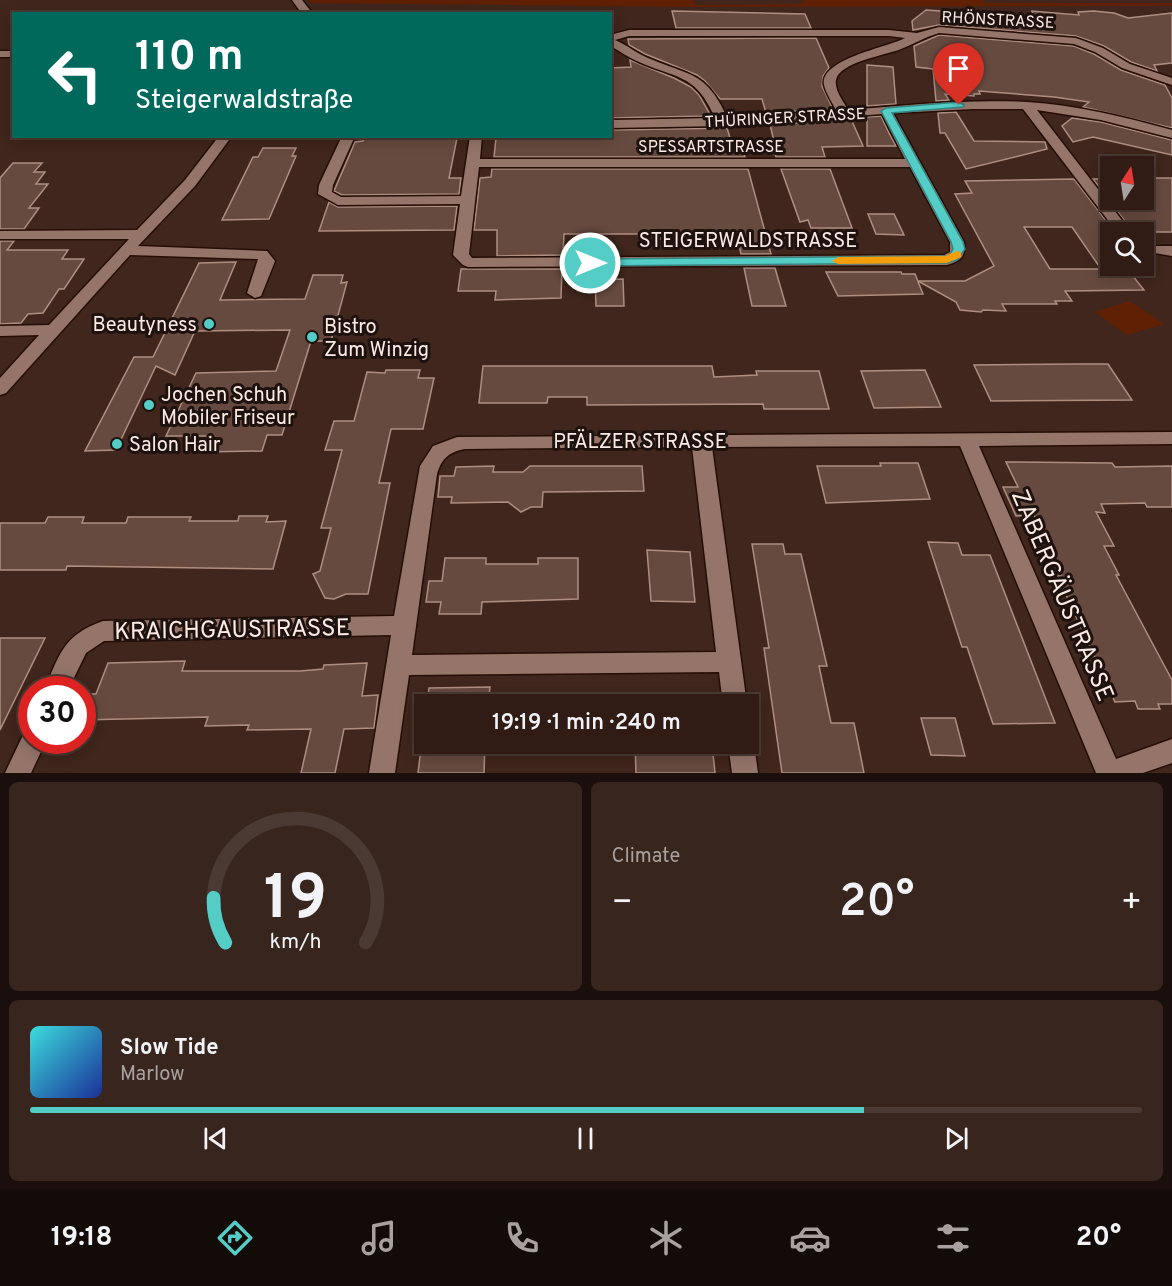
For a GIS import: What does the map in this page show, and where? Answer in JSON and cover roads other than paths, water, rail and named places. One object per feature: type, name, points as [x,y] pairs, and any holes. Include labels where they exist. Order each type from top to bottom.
[{"type":"street","points":[[297,0],[306,12]]},
{"type":"street","name":"RHÖNSTRASSE","points":[[844,114],[830,86],[830,78],[835,71],[864,55],[897,47],[917,36],[939,30],[1076,41],[1100,50],[1126,66],[1172,82]]},
{"type":"street","points":[[612,38],[629,33],[889,33],[917,36]]},
{"type":"street","points":[[612,39],[644,61],[700,82],[710,92],[723,122]]},
{"type":"street","name":"THÜRINGER STRASSE","points":[[612,124],[723,122],[959,105],[1028,106],[1095,115],[1172,134]]},
{"type":"street","points":[[1028,106],[1116,222]]},
{"type":"street","name":"STEIGERWALDSTRASSE","points":[[476,138],[466,200],[461,255],[463,259],[476,263],[947,260],[953,258],[959,249],[957,242],[886,111]]},
{"type":"street","points":[[0,388],[126,250],[175,202],[208,164],[225,138]]},
{"type":"street","points":[[348,138],[326,186],[325,194],[328,198],[338,201],[466,200]]},
{"type":"street","name":"SPESSARTSTRASSE","points":[[472,163],[914,163]]},
{"type":"street","points":[[0,235],[142,234]]},
{"type":"street","points":[[126,250],[262,254],[267,261],[255,293]]},
{"type":"street","points":[[1154,250],[1172,251]]},
{"type":"street","points":[[0,331],[53,330]]},
{"type":"street","name":"PFÄLZER STRASSE","points":[[382,773],[430,460],[448,445],[465,442],[1172,438]]},
{"type":"street","name":"ZABERGÄUSTRASSE","points":[[967,439],[1109,773]]},
{"type":"street","points":[[701,440],[733,694]]},
{"type":"street","name":"KRAICHGAUSTRASSE","points":[[63,676],[80,643],[89,635],[103,631],[404,625]]},
{"type":"street","points":[[398,665],[729,662]]},
{"type":"street","points":[[1109,773],[1172,751]]},
{"type":"street","points":[[18,773],[27,754]]},
{"type":"street","points":[[742,754],[745,773]]},
{"type":"place","name":"Beautyness","points":[[209,324]]},
{"type":"place","name":"Bistro Zum Winzig","points":[[312,337]]},
{"type":"place","name":"Jochen Schuh Mobiler Friseur","points":[[149,405]]},
{"type":"place","name":"Salon Hair","points":[[117,444]]}]
